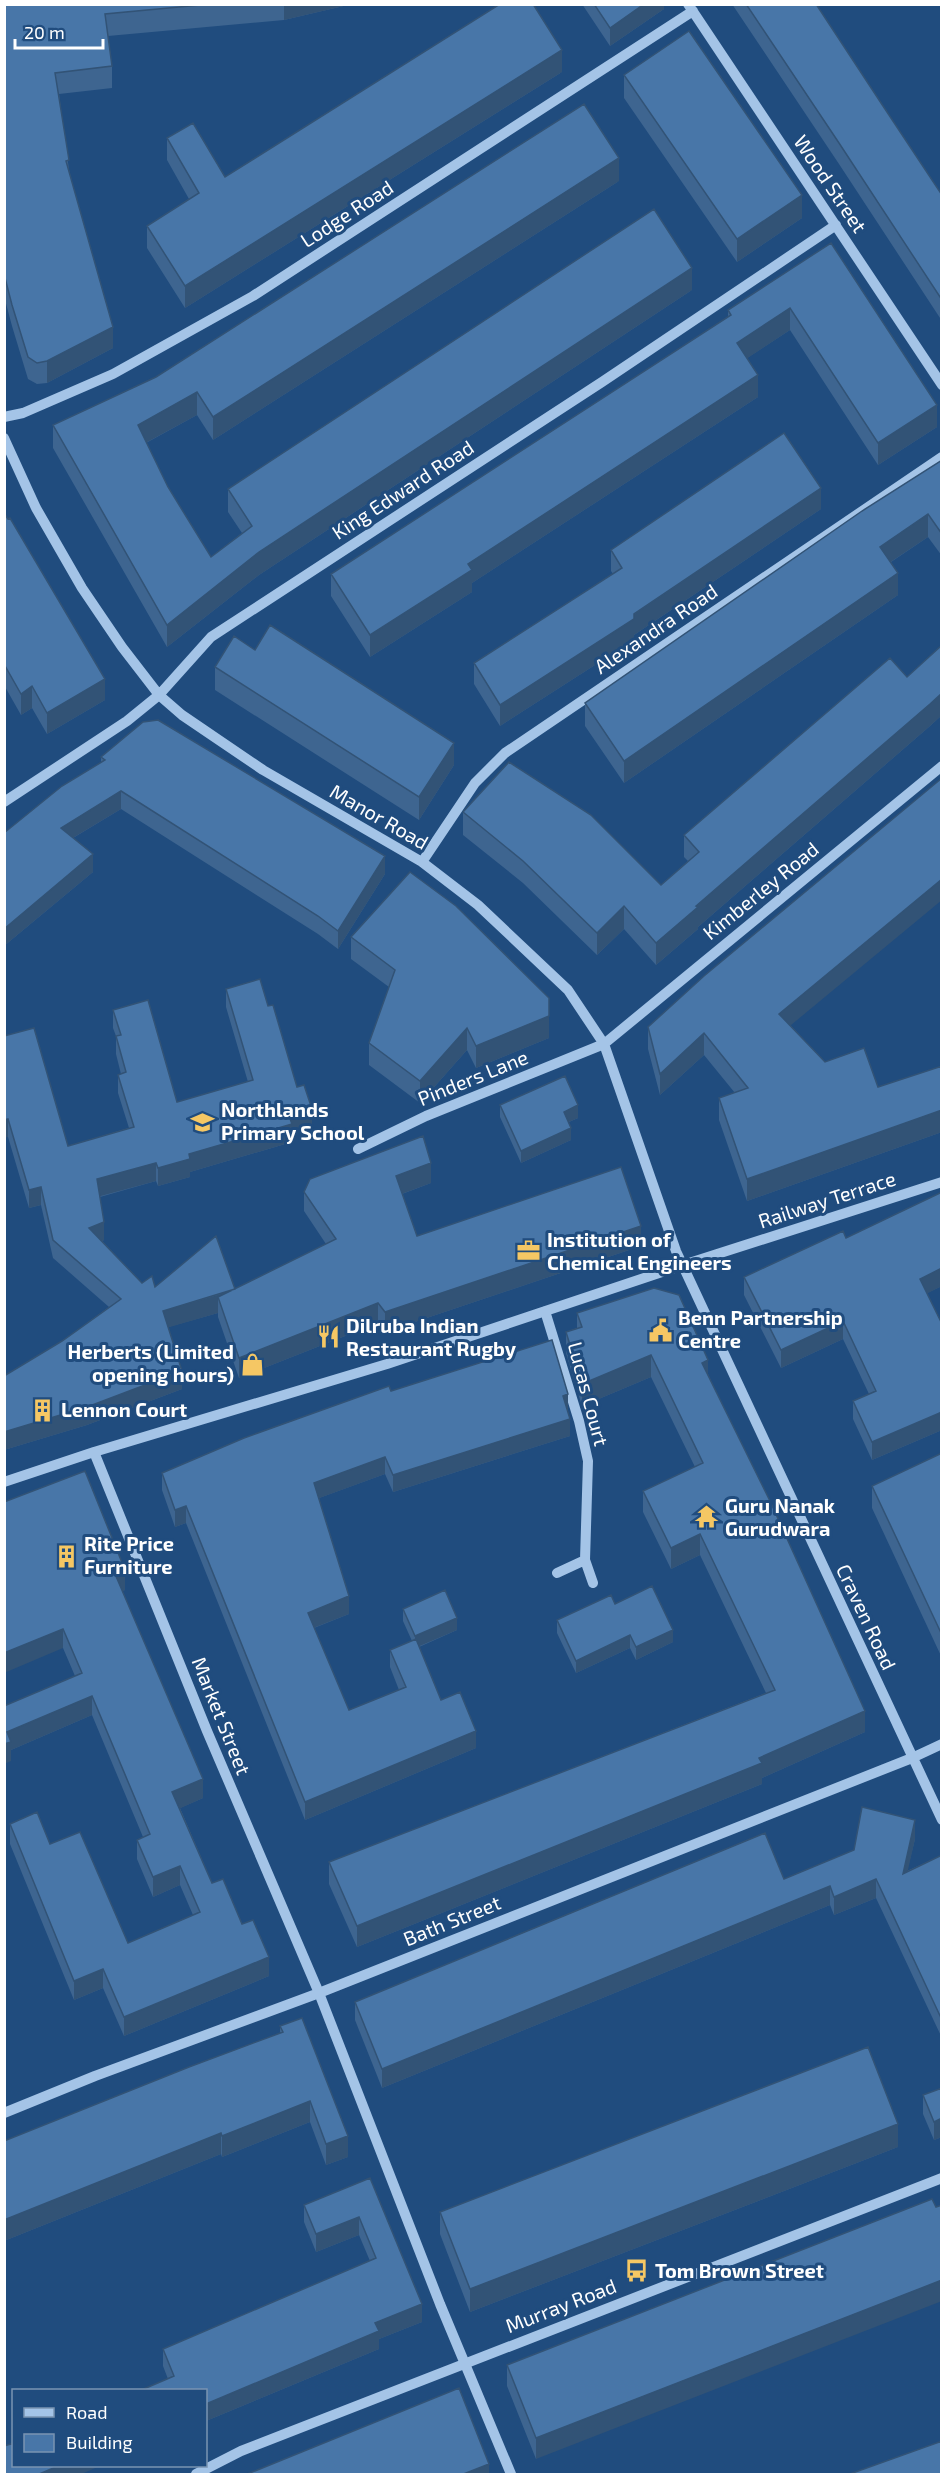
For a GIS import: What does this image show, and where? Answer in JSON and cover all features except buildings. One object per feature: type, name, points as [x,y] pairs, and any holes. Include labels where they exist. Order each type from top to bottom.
[{"type":"street","name":"Wood Street","points":[[690,8],[942,385]]},
{"type":"street","name":"Lodge Road","points":[[4,417],[23,413],[113,374],[252,296],[690,8]]},
{"type":"street","name":"King Edward Road","points":[[4,802],[127,721],[159,695],[212,637],[602,382],[836,225]]},
{"type":"street","name":"Manor Road","points":[[4,438],[36,508],[82,588],[122,647],[159,695],[182,715],[263,770],[422,862],[478,905],[568,990],[604,1044],[682,1265]]},
{"type":"street","name":"Alexandra Road","points":[[422,862],[475,783],[505,753],[942,457]]},
{"type":"street","name":"Kimberley Road","points":[[604,1044],[942,766]]},
{"type":"street","name":"Pinders Lane","points":[[357,1149],[426,1116],[604,1044]]},
{"type":"street","name":"Railway Terrace","points":[[4,1482],[94,1452],[387,1364],[682,1265],[942,1182]]},
{"type":"street","name":"Craven Road","points":[[682,1265],[942,1820]]},
{"type":"street","name":"Lucas Court","points":[[545,1311],[579,1421],[588,1461],[585,1560],[593,1583]]},
{"type":"street","name":"Market Street","points":[[94,1452],[207,1731],[319,1993]]},
{"type":"street","points":[[557,1573],[585,1560]]},
{"type":"street","name":"Bath Street","points":[[4,2113],[95,2076],[319,1993],[912,1758],[942,1744]]},
{"type":"street","points":[[319,1993],[395,2190],[510,2475]]},
{"type":"street","name":"Murray Road","points":[[196,2475],[241,2451],[942,2178]]},
{"type":"place","name":"Northlands Primary School","points":[[203,1122]]},
{"type":"place","name":"Institution of Chemical Engineers","points":[[529,1251]]},
{"type":"place","name":"Benn Partnership Centre","points":[[660,1330]]},
{"type":"place","name":"Dilruba Indian Restaurant Rugby","points":[[328,1337]]},
{"type":"place","name":"Herberts (Limited opening hours)","points":[[252,1364]]},
{"type":"place","name":"Lennon Court","points":[[43,1410]]},
{"type":"place","name":"Guru Nanak Gurudwara","points":[[707,1517]]},
{"type":"place","name":"Rite Price Furniture","points":[[66,1556]]},
{"type":"place","name":"Tom Brown Street","points":[[637,2271]]}]
